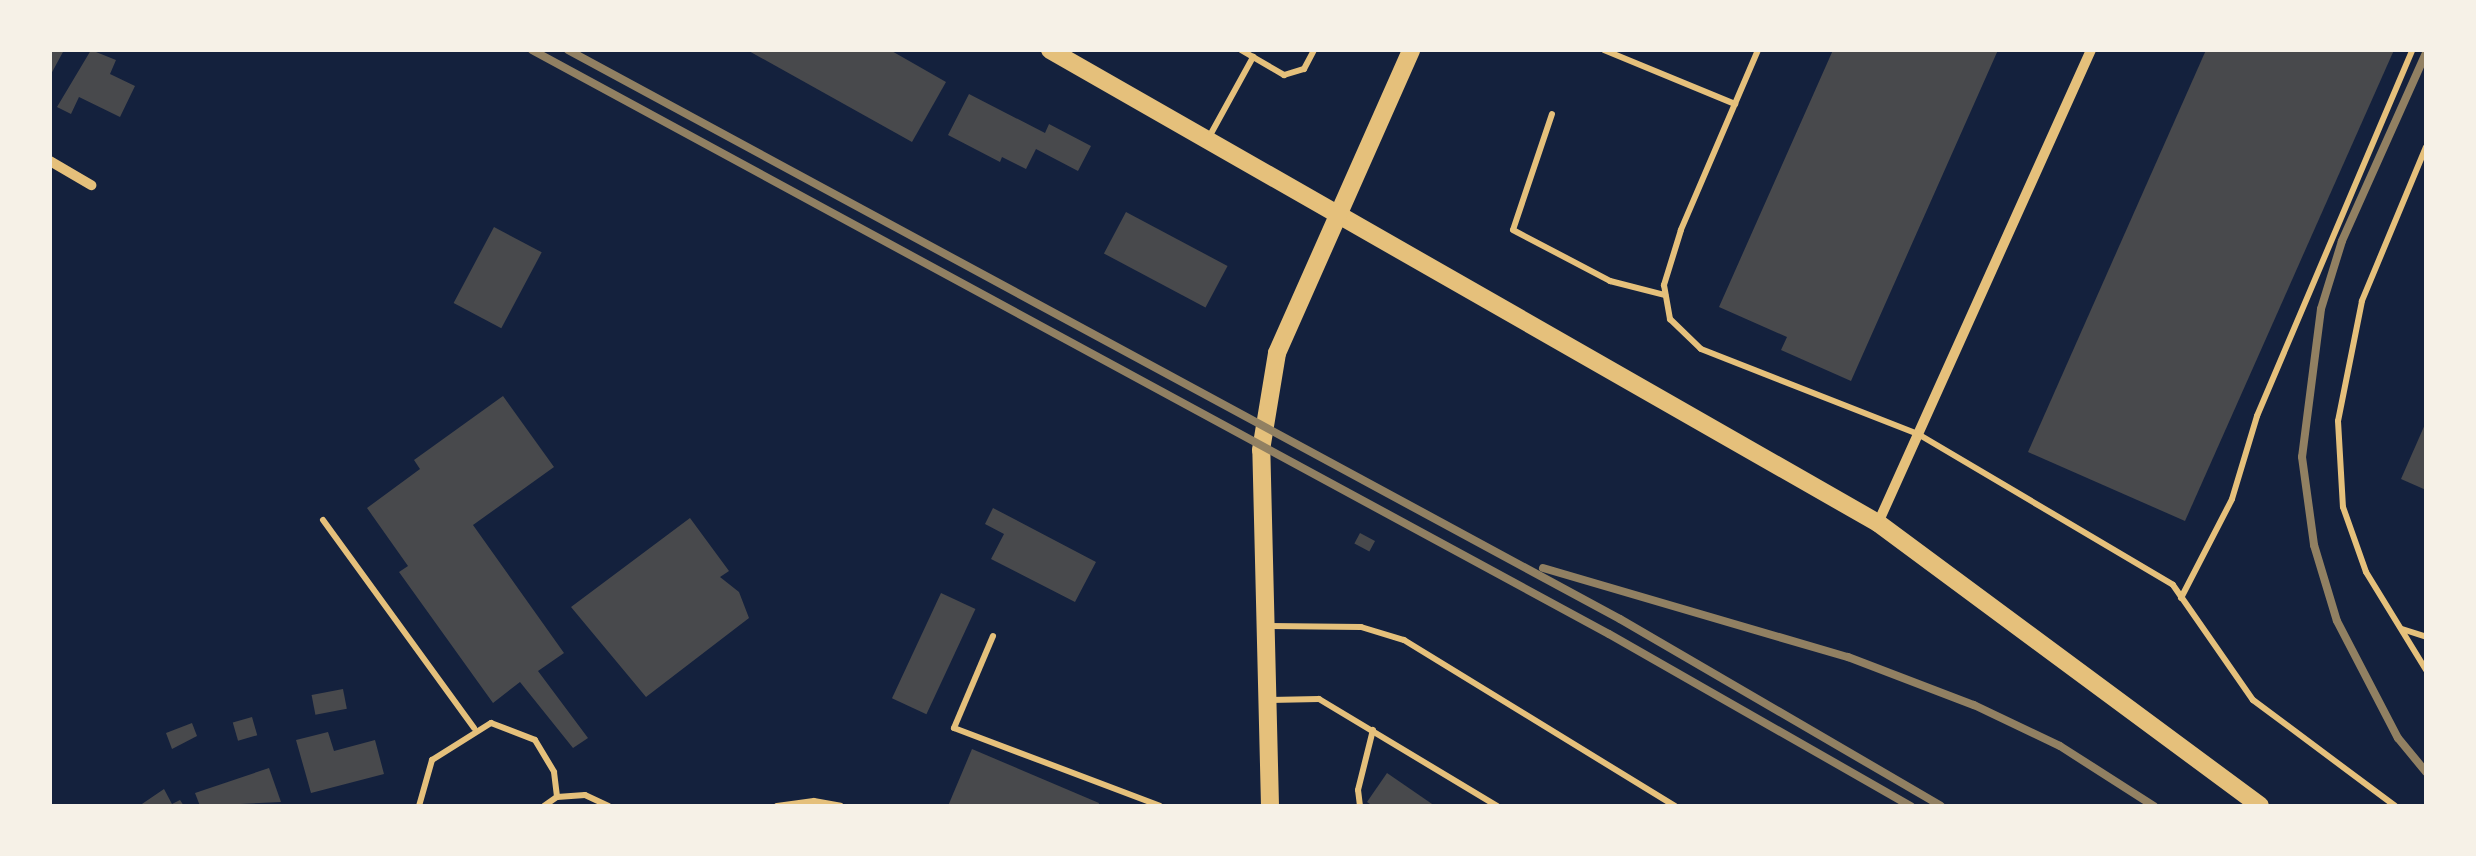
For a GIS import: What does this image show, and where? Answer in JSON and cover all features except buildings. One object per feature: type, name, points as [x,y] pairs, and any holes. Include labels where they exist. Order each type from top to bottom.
[{"type":"street","points":[[1050,50],[1878,523],[2260,806]]},
{"type":"street","points":[[1270,806],[1261,450],[1270,391],[1298,294],[1410,50]]},
{"type":"street","points":[[1878,523],[2091,50]]},
{"type":"street","points":[[50,161],[92,185]]},
{"type":"lane","points":[[1241,50],[1284,75],[1304,69],[1314,50]]},
{"type":"lane","points":[[1604,50],[1735,104]]},
{"type":"lane","points":[[1758,50],[1681,230],[1665,295],[1670,318],[1702,350],[1918,434],[2173,585],[2253,700],[2396,806]]},
{"type":"lane","points":[[2182,598],[2232,499],[2257,416],[2412,50]]},
{"type":"lane","points":[[1208,140],[1253,57]]},
{"type":"lane","points":[[1552,114],[1513,230],[1610,282],[1665,295]]},
{"type":"lane","points":[[2426,147],[2362,301],[2338,422],[2343,508],[2366,572],[2426,670]]},
{"type":"lane","points":[[323,520],[474,728]]},
{"type":"lane","points":[[1266,626],[1361,627],[1404,640],[1674,806]]},
{"type":"lane","points":[[2401,628],[2426,637]]},
{"type":"lane","points":[[993,636],[954,728],[1160,806]]},
{"type":"lane","points":[[1268,700],[1319,699],[1497,806]]},
{"type":"lane","points":[[419,806],[432,760],[474,728],[497,723],[532,737],[551,764],[557,797]]},
{"type":"lane","points":[[1360,806],[1358,790],[1374,730]]},
{"type":"lane","points":[[544,806],[557,797],[585,795],[609,806]]},
{"type":"lane","points":[[777,806],[814,801],[841,806]]},
{"type":"railway","points":[[532,50],[1609,634],[1911,806]]},
{"type":"railway","points":[[568,50],[1620,619],[1941,806]]},
{"type":"railway","points":[[2426,53],[2342,241],[2321,309],[2302,457],[2314,545],[2337,621],[2398,738],[2426,772]]},
{"type":"railway","points":[[1543,568],[1848,657],[1974,705],[2060,746],[2154,806]]}]
